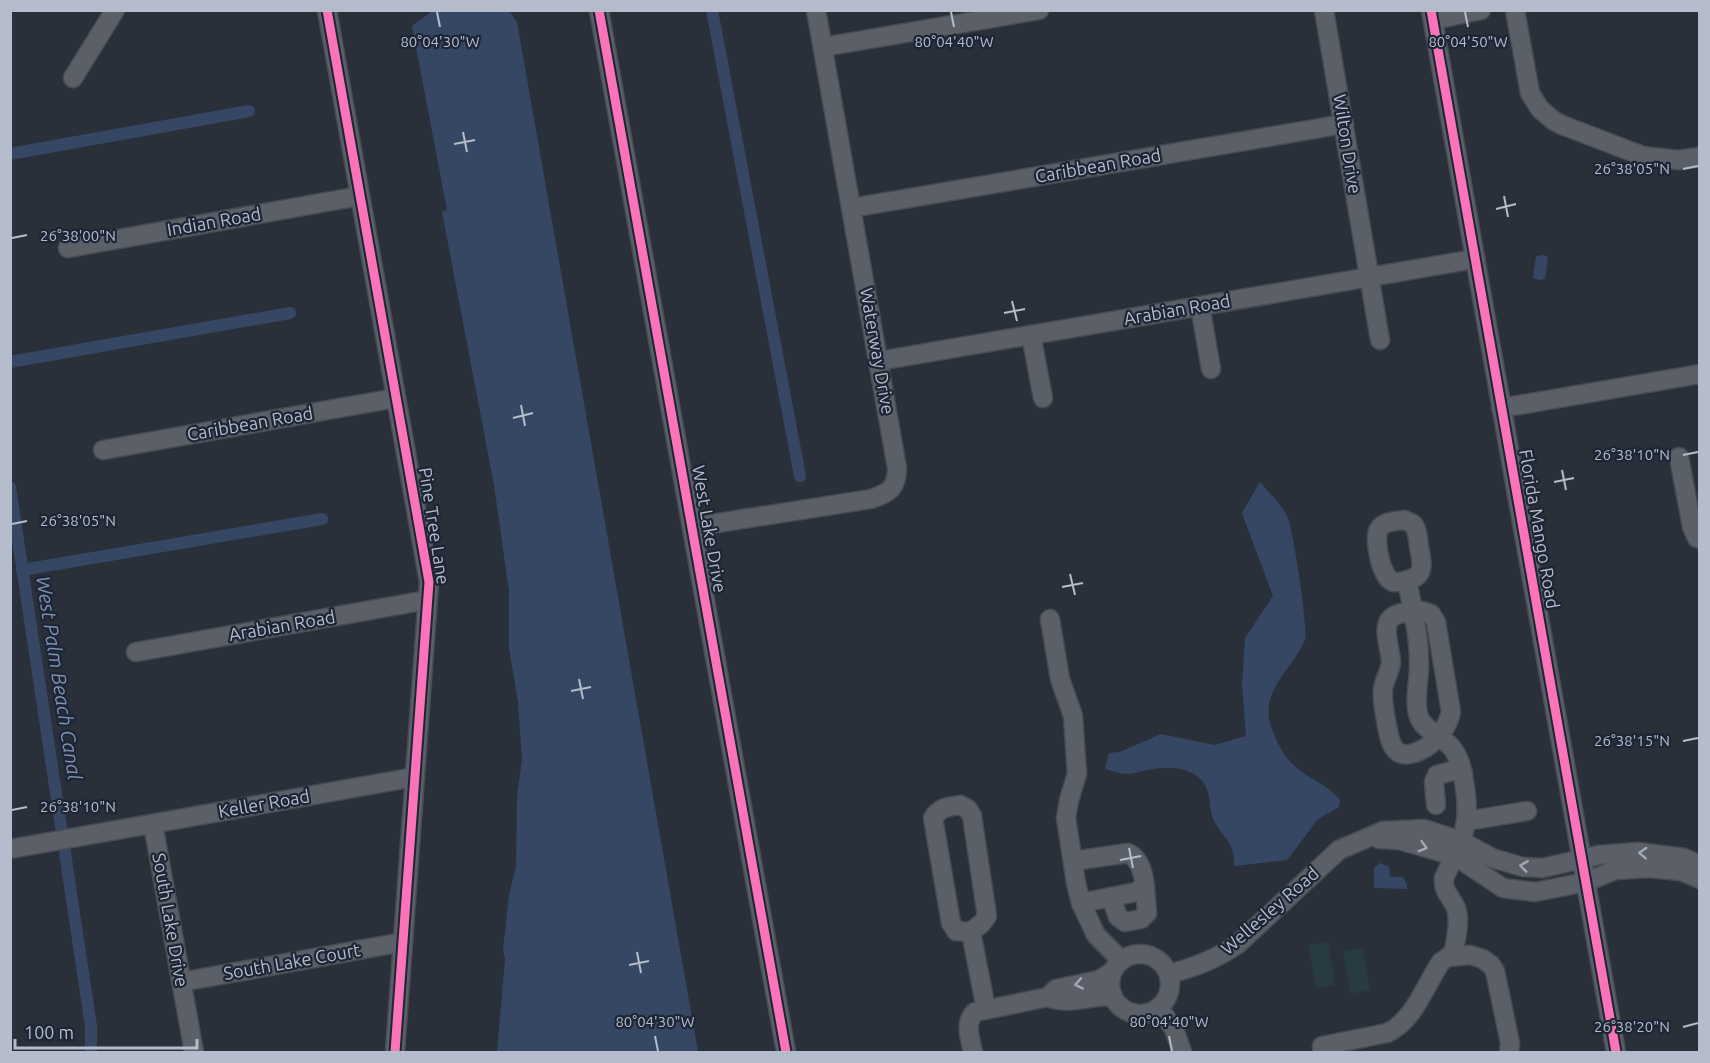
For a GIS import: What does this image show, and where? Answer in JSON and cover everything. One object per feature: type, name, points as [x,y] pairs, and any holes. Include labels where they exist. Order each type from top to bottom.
[{"type":"street","points":[[73,78],[116,10]]},
{"type":"street","name":"Pine Tree Lane","points":[[327,10],[429,582],[395,1053]]},
{"type":"street","name":"West Lake Drive","points":[[599,10],[786,1053]]},
{"type":"street","name":"Waterway Drive","points":[[692,527],[871,499],[883,495],[897,480],[879,361],[816,10]]},
{"type":"street","points":[[823,47],[1039,10]]},
{"type":"street","name":"Wilton Drive","points":[[1324,10],[1380,340]]},
{"type":"street","points":[[1432,15],[1481,10]]},
{"type":"street","points":[[1515,10],[1530,93],[1546,116],[1562,125],[1644,156],[1678,160],[1700,157]]},
{"type":"street","name":"Florida Mango Road","points":[[1432,15],[1616,1053]]},
{"type":"street","name":"Caribbean Road","points":[[851,208],[1344,124]]},
{"type":"street","name":"Indian Road","points":[[68,248],[360,196]]},
{"type":"street","name":"Arabian Road","points":[[879,361],[1475,259]]},
{"type":"street","points":[[1200,306],[1211,369]]},
{"type":"street","points":[[1031,335],[1042,398]]},
{"type":"street","points":[[1501,408],[1700,374]]},
{"type":"street","name":"Caribbean Road","points":[[104,450],[396,398]]},
{"type":"street","points":[[1679,457],[1692,527],[1697,538],[1700,539]]},
{"type":"street","points":[[1407,580],[1417,633],[1419,662],[1417,710],[1419,718],[1424,726],[1440,735],[1458,757],[1468,802],[1467,821],[1444,878],[1443,886],[1457,909],[1453,956]]},
{"type":"street","name":"Arabian Road","points":[[136,652],[427,600]]},
{"type":"street","points":[[1422,611],[1431,614],[1436,622],[1451,712],[1440,735],[1416,753],[1407,755],[1397,752],[1389,742],[1382,698],[1386,675],[1391,664],[1387,626],[1391,618],[1400,614],[1422,611]]},
{"type":"street","points":[[1050,620],[1060,679],[1073,716],[1077,774],[1066,818],[1081,903],[1096,935],[1117,966]]},
{"type":"street","points":[[1436,805],[1434,782],[1437,775],[1452,771],[1463,773]]},
{"type":"street","name":"Keller Road","points":[[10,849],[414,777]]},
{"type":"street","points":[[960,805],[968,809],[972,816],[987,916],[982,924],[972,932],[956,931],[951,923],[933,818],[937,811],[945,807],[960,805]]},
{"type":"street","points":[[1467,821],[1527,810]]},
{"type":"street","name":"South Lake Drive","points":[[153,824],[194,1053]]},
{"type":"street","name":"Wellesley Road","points":[[1169,974],[1209,962],[1225,954],[1339,850],[1383,831],[1402,828],[1424,829],[1458,848],[1503,888],[1535,892],[1586,882],[1615,870],[1626,869],[1649,868],[1698,873]]},
{"type":"street","name":"Wellesley Road","points":[[1458,848],[1483,851],[1492,858],[1522,867],[1543,868],[1599,855],[1638,852],[1684,858],[1698,873]]},
{"type":"street","points":[[1073,861],[1128,853],[1136,857],[1140,864],[1147,913],[1140,919],[1125,922],[1118,917],[1111,897]]},
{"type":"street","points":[[1081,903],[1136,892],[1144,887]]},
{"type":"street","points":[[972,932],[986,1009]]},
{"type":"street","name":"South Lake Court","points":[[181,982],[403,942]]},
{"type":"street","points":[[973,1053],[968,1026],[975,1012],[1048,997],[1056,989],[1099,980],[1117,966],[1130,956],[1149,955],[1164,966],[1169,974],[1168,996],[1158,1008],[1142,1014],[1125,1010],[1113,996],[1110,988],[1117,966]]},
{"type":"street","points":[[1323,1053],[1322,1046],[1395,1030],[1408,1017],[1441,962],[1453,956],[1478,956],[1491,965],[1495,971],[1510,1043],[1509,1053]]},
{"type":"street","points":[[1048,997],[1059,1002],[1113,996]]},
{"type":"street","points":[[1158,1008],[1174,1029],[1182,1053]]},
{"type":"green space","points":[[1328,942],[1335,985],[1316,988],[1308,946]]},
{"type":"green space","points":[[1363,948],[1370,990],[1350,994],[1343,951]]},
{"type":"water","points":[[432,11],[509,11],[517,22],[698,1052],[497,1052],[505,959],[503,950],[509,895],[516,866],[517,797],[522,759],[518,702],[509,648],[509,591],[494,485],[442,212],[447,210],[412,26]]},
{"type":"water","points":[[1536,256],[1548,257],[1545,279],[1539,280],[1533,278]]},
{"type":"water","points":[[1260,482],[1288,518],[1300,581],[1306,633],[1300,651],[1273,691],[1269,713],[1271,726],[1281,750],[1291,762],[1340,800],[1339,807],[1318,819],[1287,860],[1234,866],[1233,851],[1212,817],[1209,794],[1200,778],[1178,768],[1154,769],[1133,774],[1105,769],[1109,753],[1120,752],[1161,734],[1214,745],[1246,736],[1242,685],[1245,638],[1273,596],[1242,513]]},
{"type":"water","points":[[1380,863],[1389,867],[1390,877],[1403,877],[1407,889],[1374,888],[1374,868]]},
{"type":"waterway","points":[[712,10],[800,476]]},
{"type":"waterway","points":[[10,154],[249,111]]},
{"type":"waterway","points":[[10,362],[290,313]]},
{"type":"waterway","name":"West Palm Beach Canal","points":[[10,487],[91,1026],[91,1052]]},
{"type":"waterway","points":[[22,570],[322,519]]},
{"type":"cycle path","points":[[327,10],[429,582],[395,1052]]},
{"type":"cycle path","points":[[599,10],[786,1052]]},
{"type":"cycle path","points":[[1431,10],[1616,1052]]}]
